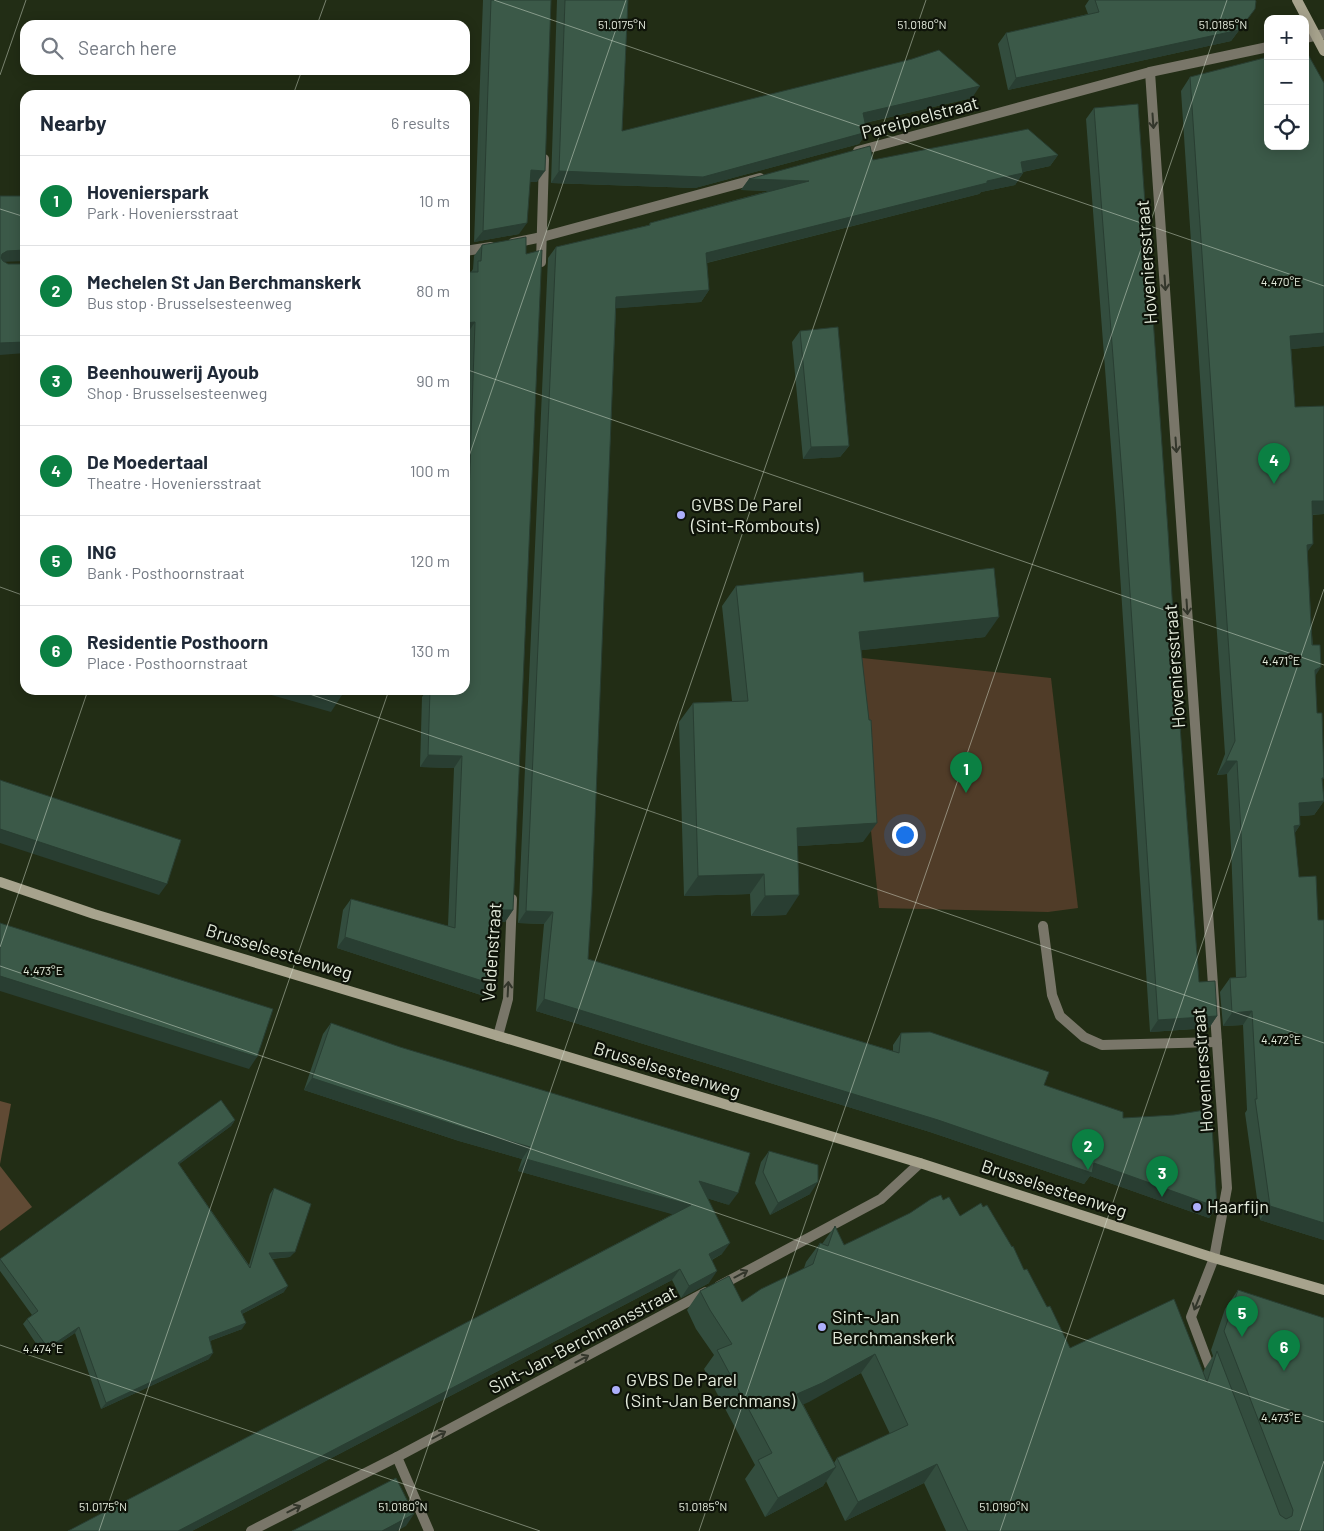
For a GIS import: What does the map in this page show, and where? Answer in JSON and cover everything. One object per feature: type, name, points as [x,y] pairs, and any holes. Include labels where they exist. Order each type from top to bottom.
[{"type":"street","points":[[1297,0],[1324,51]]},
{"type":"street","name":"Pareipoelstraat","points":[[846,155],[1150,72],[1264,48]]},
{"type":"street","name":"Hoveniersstraat","points":[[1150,72],[1227,1188],[1214,1258],[1191,1317],[1216,1382]]},
{"type":"street","points":[[540,277],[545,148]]},
{"type":"street","points":[[470,250],[542,238],[770,175]]},
{"type":"street","name":"Brusselsesteenweg","points":[[0,882],[94,914],[920,1163],[1214,1258],[1324,1290]]},
{"type":"street","name":"Veldenstraat","points":[[498,1036],[508,999],[513,890]]},
{"type":"street","points":[[1043,926],[1052,995],[1060,1016],[1084,1037],[1102,1045],[1217,1042]]},
{"type":"street","name":"Sint-Jan-Berchmansstraat","points":[[251,1531],[397,1457],[881,1199],[920,1163]]},
{"type":"street","points":[[397,1457],[429,1531]]},
{"type":"shaded area","points":[[853,657],[1051,678],[1078,908],[1048,912],[879,908]]},
{"type":"shaded area","points":[[0,1101],[11,1104],[0,1164]]},
{"type":"shaded area","points":[[0,1166],[32,1207],[0,1231]]},
{"type":"building","points":[[491,0],[551,0],[545,171],[531,170],[527,223],[483,231]]},
{"type":"building","points":[[565,0],[628,0],[622,131],[912,59],[939,50],[980,86],[863,113],[867,132],[703,177],[559,171]]},
{"type":"building","points":[[1095,0],[1256,1],[1255,9],[1239,30],[1016,78],[1006,33],[1099,12]]},
{"type":"building","points":[[1309,56],[1324,83],[1324,333],[1290,336],[1295,407],[1324,406],[1324,501],[1312,501],[1313,544],[1307,545],[1312,645],[1320,645],[1321,667],[1315,670],[1317,713],[1322,713],[1324,801],[1299,803],[1300,825],[1294,826],[1299,877],[1316,876],[1318,920],[1324,920],[1324,1223],[1270,1206],[1255,1099],[1257,1099],[1252,1011],[1232,1013],[1230,978],[1246,977],[1241,833],[1237,761],[1226,761],[1235,741],[1190,77],[1264,58],[1264,150],[1309,150]]},
{"type":"building","points":[[1138,104],[1168,531],[1173,631],[1199,982],[1215,981],[1217,1016],[1158,1020],[1124,501],[1094,108]]},
{"type":"building","points":[[1028,129],[1058,155],[1021,162],[1023,173],[706,253],[709,290],[616,297],[588,959],[899,1053],[901,1033],[930,1032],[1049,1072],[1044,1085],[1123,1112],[1123,1118],[1174,1115],[1211,1109],[1217,1207],[1094,1163],[1092,1173],[938,1120],[544,999],[553,912],[526,911],[556,247],[650,225],[650,223],[809,181],[749,179],[870,146],[873,160]]},
{"type":"building","points":[[0,196],[20,196],[20,250],[7,251],[2,254],[1,258],[8,264],[20,264],[20,342],[0,343]]},
{"type":"building","points":[[526,237],[526,254],[542,250],[513,910],[501,910],[492,984],[345,937],[351,899],[455,928],[462,756],[428,755],[430,695],[470,695],[470,466],[475,322],[470,322],[470,272],[478,272],[478,261],[481,261],[482,245]]},
{"type":"building","points":[[838,327],[849,446],[811,447],[800,331]]},
{"type":"building","points":[[994,568],[999,617],[859,632],[869,720],[871,720],[877,823],[797,828],[799,895],[765,896],[764,874],[698,876],[693,703],[748,701],[736,586],[863,572],[864,582]]},
{"type":"building","points":[[0,780],[181,840],[167,884],[0,829]]},
{"type":"building","points":[[0,923],[273,1009],[257,1057],[0,976]]},
{"type":"building","points":[[331,1023],[400,1047],[750,1153],[738,1193],[699,1181],[730,1243],[709,1254],[717,1271],[689,1286],[680,1269],[178,1531],[68,1531],[691,1205],[526,1159],[530,1147],[467,1129],[312,1078]]},
{"type":"building","points":[[221,1100],[235,1120],[178,1163],[250,1268],[274,1188],[311,1204],[295,1252],[269,1253],[288,1286],[241,1311],[246,1323],[209,1337],[213,1353],[106,1403],[79,1327],[48,1348],[27,1319],[38,1311],[0,1259]]},
{"type":"building","points":[[769,1151],[818,1165],[818,1182],[778,1203],[763,1172]]},
{"type":"building","points":[[941,1195],[943,1200],[949,1197],[960,1216],[981,1203],[983,1207],[987,1205],[1013,1246],[1024,1270],[1027,1269],[1047,1307],[1050,1306],[1070,1348],[1174,1299],[1207,1382],[1217,1351],[1280,1515],[1286,1519],[1292,1516],[1293,1510],[1224,1331],[1238,1290],[1324,1318],[1324,1531],[968,1531],[937,1464],[858,1502],[837,1458],[908,1425],[875,1354],[822,1383],[797,1394],[836,1467],[778,1498],[758,1460],[772,1453],[717,1350],[732,1344],[700,1291],[729,1276],[742,1302],[761,1289],[813,1264],[820,1243],[828,1246],[835,1226],[844,1245],[910,1213],[931,1199]]},
{"type":"building","points":[[396,1478],[414,1514],[382,1531],[292,1531]]},
{"type":"place","name":"De Moedertaal","points":[[1274,484]]},
{"type":"place","name":"GVBS De Parel (Sint-Rombouts)","points":[[681,515]]},
{"type":"place","name":"Hovenierspark","points":[[966,793]]},
{"type":"place","name":"Mechelen St Jan Berchmanskerk","points":[[1088,1170]]},
{"type":"place","name":"Beenhouwerij Ayoub","points":[[1162,1197]]},
{"type":"place","name":"Haarfijn","points":[[1197,1207]]},
{"type":"place","name":"Sint-Jan Berchmanskerk","points":[[822,1327]]},
{"type":"place","name":"ING","points":[[1242,1337]]},
{"type":"place","name":"Residentie Posthoorn","points":[[1284,1371]]},
{"type":"place","name":"GVBS De Parel (Sint-Jan Berchmans)","points":[[616,1390]]}]
